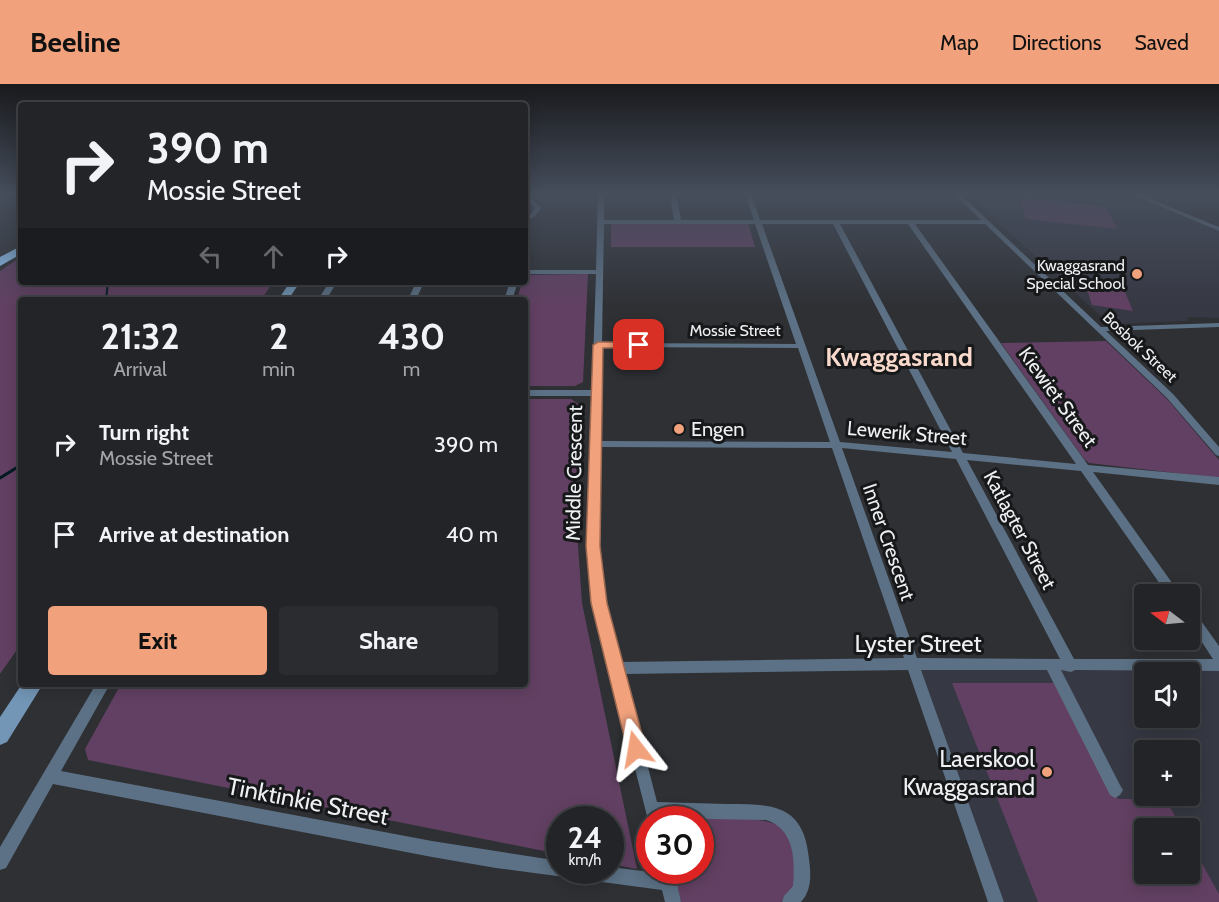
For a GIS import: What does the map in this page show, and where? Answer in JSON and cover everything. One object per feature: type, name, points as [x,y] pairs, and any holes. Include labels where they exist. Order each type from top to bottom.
[{"type":"highway","points":[[0,257],[18,245]]},
{"type":"highway","points":[[0,262],[18,251]]},
{"type":"main road","points":[[1,734],[31,687]]},
{"type":"street","name":"Middle Crescent","points":[[600,232],[593,546],[595,574],[599,603],[651,806]]},
{"type":"street","name":"Inner Crescent","points":[[762,232],[996,902]]},
{"type":"street","name":"Katlagter Street","points":[[841,232],[1071,666]]},
{"type":"street","name":"Kiewiet Street","points":[[917,232],[1167,584]]},
{"type":"street","name":"Bosbok Street","points":[[997,232],[1176,401],[1219,453]]},
{"type":"street","points":[[528,272],[599,272]]},
{"type":"street","points":[[1099,329],[1219,326]]},
{"type":"street","name":"Mossie Street","points":[[598,345],[801,346]]},
{"type":"street","points":[[528,393],[596,393]]},
{"type":"street","name":"Lewerik Street","points":[[595,444],[835,444],[1217,481]]},
{"type":"street","points":[[1200,629],[1219,657]]},
{"type":"street","name":"Lyster Street","points":[[616,668],[913,664],[1219,665]]},
{"type":"street","points":[[1052,666],[1115,790]]},
{"type":"street","points":[[0,862],[101,687]]},
{"type":"street","name":"Tinktinkie Street","points":[[49,776],[326,830],[546,867]]},
{"type":"street","points":[[714,813],[766,812],[783,817],[793,828],[802,860],[801,890],[790,902]]},
{"type":"street","points":[[669,884],[673,902]]},
{"type":"shaded area","points":[[611,232],[751,232],[755,247],[611,247]]},
{"type":"shaded area","name":"Kwaggasrand Special School","points":[[1009,232],[1219,232],[1219,318],[1188,317],[1187,321],[1118,324],[1106,321]]},
{"type":"shaded area","points":[[18,259],[18,285],[271,285],[263,297],[18,297],[18,648],[0,674],[0,271]]},
{"type":"shaded area","points":[[588,274],[583,382],[575,386],[528,386],[528,297],[518,297],[521,285],[528,285],[528,275]]},
{"type":"shaded area","points":[[1084,280],[1122,285],[1133,311],[1092,305]]},
{"type":"shaded area","points":[[1106,341],[1168,400],[1219,460],[1219,478],[1089,463],[1001,343]]},
{"type":"shaded area","points":[[528,399],[571,399],[580,405],[576,516],[582,603],[624,806],[546,806],[546,851],[88,760],[85,749],[119,687],[528,687]]},
{"type":"shaded area","name":"Laerskool Kwaggasrand","points":[[910,663],[1134,663],[1134,728],[1200,728],[1200,663],[1219,663],[1219,902],[994,902]]},
{"type":"shaded area","points":[[952,683],[1059,683],[1118,799],[1134,799],[1134,806],[1169,806],[1176,818],[1134,818],[1134,884],[1200,884],[1200,860],[1219,894],[1219,902],[1038,902]]},
{"type":"shaded area","points":[[624,806],[636,864],[636,869],[624,866]]},
{"type":"shaded area","points":[[714,818],[765,821],[783,829],[790,842],[794,868],[793,892],[781,902],[681,902],[676,884],[714,884]]},
{"type":"waterway","points":[[106,297],[108,285]]},
{"type":"waterway","points":[[0,478],[18,467]]},
{"type":"place","name":"Kwaggasrand Special School","points":[[1137,274]]},
{"type":"place","name":"Engen","points":[[679,429]]},
{"type":"place","name":"Laerskool Kwaggasrand","points":[[1047,772]]},
{"type":"district","name":"Kwaggasrand","points":[[899,357]]},
{"type":"route","points":[[636,749],[599,603],[593,546],[598,345],[639,345]]}]
